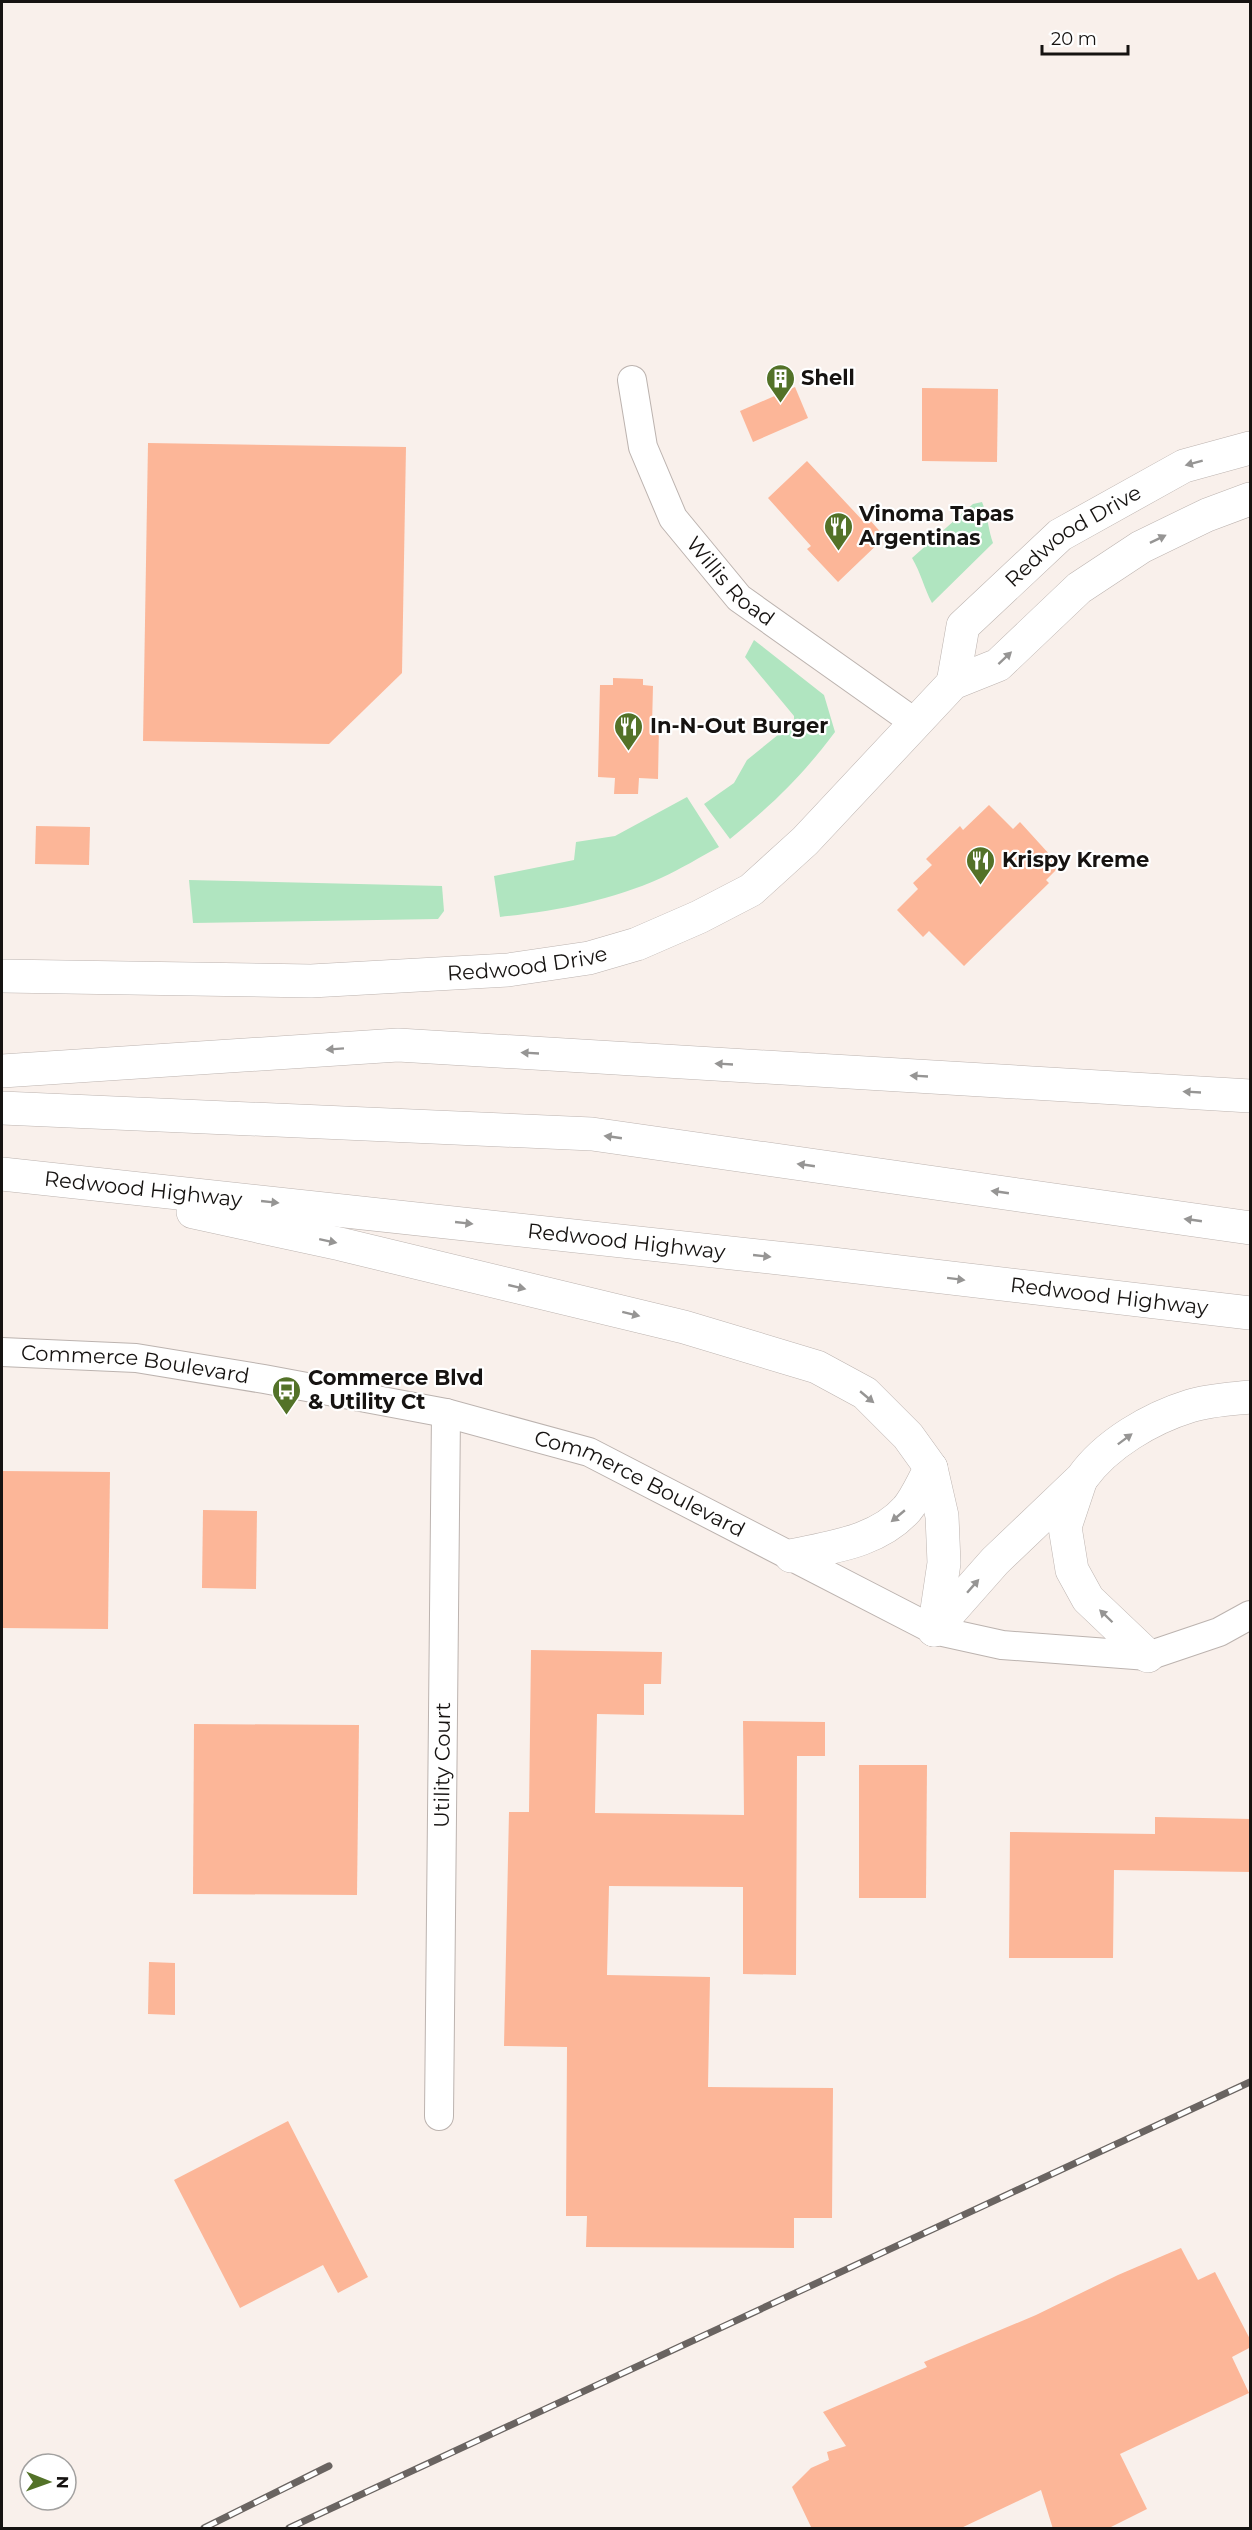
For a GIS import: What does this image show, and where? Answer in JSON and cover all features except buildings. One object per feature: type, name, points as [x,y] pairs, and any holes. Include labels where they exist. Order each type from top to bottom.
[{"type":"main road","name":"Redwood Drive","points":[[953,683],[963,626],[1060,536],[1184,466],[1251,448]]},
{"type":"main road","name":"Redwood Drive","points":[[2,976],[311,981],[508,970],[590,958],[637,944],[699,917],[751,890],[805,841],[914,722],[953,683],[998,665],[1079,588],[1141,547],[1207,515],[1251,499]]},
{"type":"main road","points":[[2,1071],[398,1045],[1251,1096]]},
{"type":"main road","points":[[2,1108],[592,1134],[1251,1228]]},
{"type":"main road","points":[[13,1174],[329,1242],[684,1327],[818,1367],[865,1393],[908,1436],[931,1468],[942,1516],[944,1563],[934,1630]]},
{"type":"main road","name":"Redwood Highway","points":[[13,1174],[1251,1313]]},
{"type":"main road","points":[[1148,1656],[1088,1599],[1072,1570],[1065,1527],[1082,1478],[1091,1464],[1137,1430],[1191,1405],[1251,1396]]},
{"type":"main road","points":[[791,1556],[849,1543],[881,1530],[907,1509],[931,1468]]},
{"type":"main road","points":[[934,1630],[995,1561],[1082,1478]]},
{"type":"street","name":"Willis Road","points":[[632,380],[643,447],[674,518],[739,598],[914,722]]},
{"type":"street","name":"Commerce Boulevard","points":[[2,1352],[136,1358],[446,1413],[589,1452],[934,1630],[1002,1645],[1148,1656],[1219,1632],[1251,1615]]},
{"type":"street","name":"Utility Court","points":[[439,2116],[446,1413]]},
{"type":"green space","points":[[982,502],[993,543],[932,603],[912,558],[973,504]]},
{"type":"green space","points":[[754,640],[824,695],[835,732],[786,789],[730,839],[704,804],[734,783],[747,760],[794,722],[794,716],[745,657]]},
{"type":"green space","points":[[687,797],[719,847],[668,874],[622,893],[562,908],[500,917],[494,876],[574,860],[576,842],[615,836]]},
{"type":"green space","points":[[189,880],[442,886],[444,911],[438,919],[193,923]]},
{"type":"railway","points":[[289,2528],[1250,2082]]},
{"type":"railway","points":[[204,2528],[329,2466]]},
{"type":"place","name":"Shell","points":[[780,404]]},
{"type":"place","name":"Vinoma Tapas Argentinas","points":[[838,552]]},
{"type":"place","name":"In-N-Out Burger","points":[[629,752]]},
{"type":"place","name":"Krispy Kreme","points":[[981,886]]},
{"type":"place","name":"Commerce Blvd & Utility Ct","points":[[287,1416]]}]
